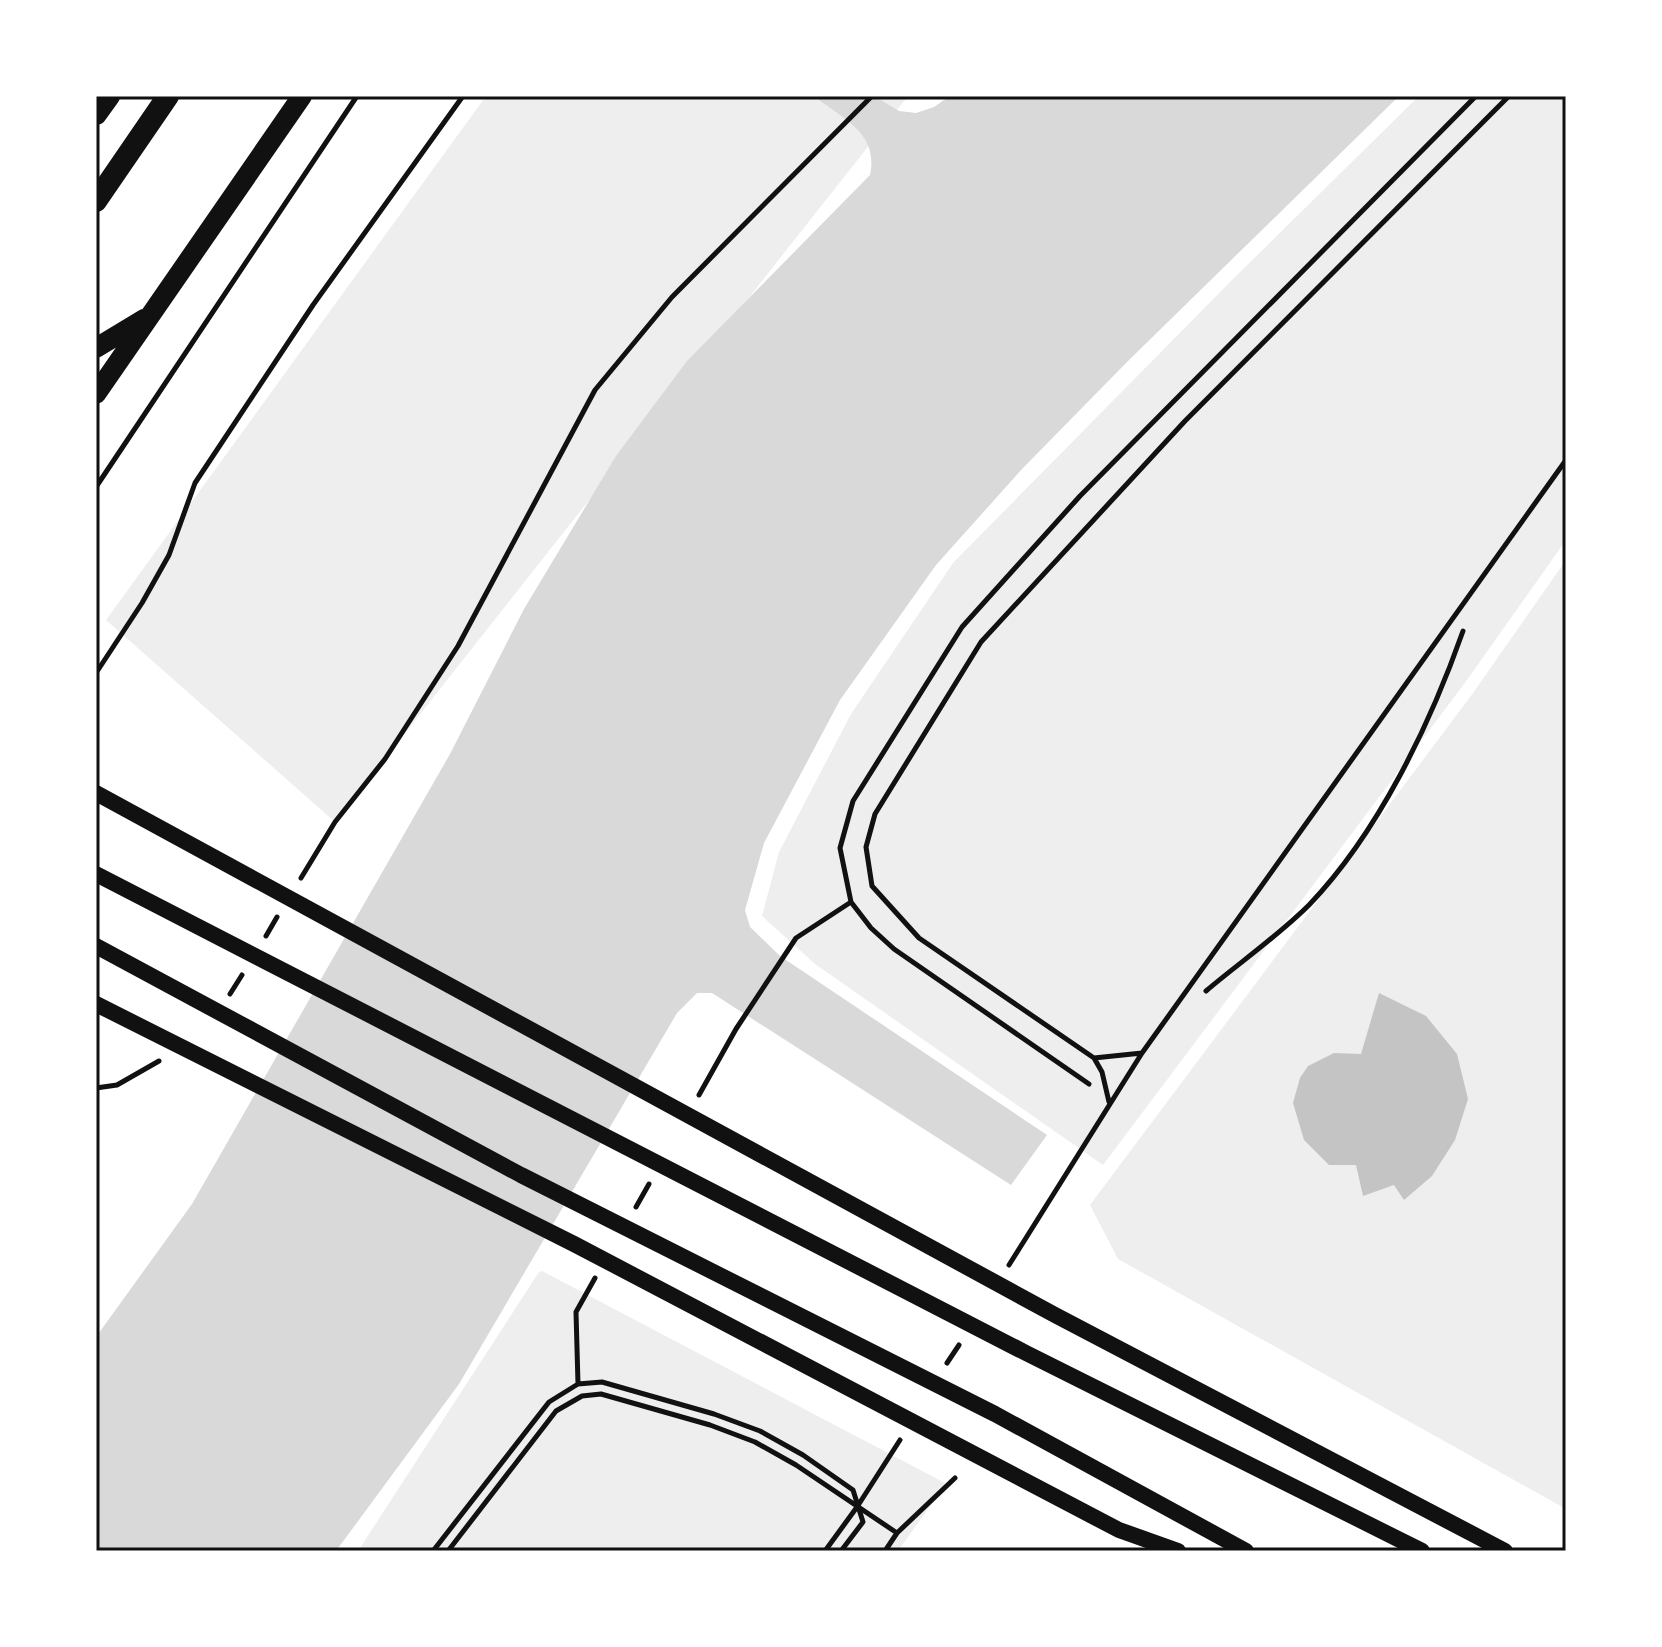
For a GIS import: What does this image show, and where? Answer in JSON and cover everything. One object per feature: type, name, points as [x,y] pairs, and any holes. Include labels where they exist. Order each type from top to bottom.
[{"type":"highway","points":[[96,114],[109,96]]},
{"type":"highway","points":[[96,201],[168,96]]},
{"type":"main road","points":[[96,394],[302,96]]},
{"type":"main road","points":[[96,348],[152,314]]},
{"type":"main road","points":[[96,793],[1055,1315],[1505,1551]]},
{"type":"main road","points":[[96,874],[1026,1353],[1422,1551]]},
{"type":"main road","points":[[96,946],[589,1209],[995,1414],[1246,1551]]},
{"type":"main road","points":[[96,1004],[574,1244],[1158,1551]]},
{"type":"main road","points":[[1119,1530],[1178,1551]]},
{"type":"path","points":[[96,487],[357,96]]},
{"type":"path","points":[[96,673],[169,555],[195,483],[313,305],[463,96]]},
{"type":"path","points":[[294,890],[335,822],[385,759],[458,646],[595,390],[672,297],[872,96]]},
{"type":"path","points":[[1089,1084],[894,949],[871,928],[851,902],[840,848],[853,801],[962,627],[1080,496],[1476,96]]},
{"type":"path","points":[[1110,1104],[1102,1072],[1094,1058],[919,938],[872,886],[866,847],[875,814],[981,642],[1185,421],[1509,96]]},
{"type":"path","points":[[1009,1265],[1142,1053],[1566,460]]},
{"type":"path","points":[[1206,991],[1308,905],[1370,830],[1443,687],[1463,631]]},
{"type":"path","points":[[698,1097],[736,1029],[796,938],[851,902]]},
{"type":"path","points":[[261,944],[277,917]]},
{"type":"path","points":[[228,998],[244,971]]},
{"type":"path","points":[[1094,1058],[1142,1053]]},
{"type":"path","points":[[96,1088],[117,1085],[161,1060]]},
{"type":"path","points":[[629,1218],[652,1177]]},
{"type":"path","points":[[578,1384],[576,1312],[599,1272]]},
{"type":"path","points":[[942,1373],[967,1332]]},
{"type":"path","points":[[433,1551],[549,1402],[578,1384],[602,1382],[714,1414],[760,1431],[803,1455],[853,1490],[863,1522],[841,1551]]},
{"type":"path","points":[[448,1551],[556,1411],[582,1396],[601,1394],[710,1425],[755,1442],[897,1533]]},
{"type":"path","points":[[825,1551],[908,1426]]},
{"type":"path","points":[[885,1551],[897,1533],[955,1478]]},
{"type":"shaded area","points":[[486,96],[908,96],[335,822],[106,620]]},
{"type":"shaded area","points":[[814,96],[874,96],[899,111],[916,113],[934,107],[950,96],[1399,96],[1128,361],[1022,469],[936,565],[840,700],[764,843],[745,910],[750,927],[780,956],[1047,1135],[1011,1185],[712,993],[697,993],[677,1013],[459,1384],[336,1551],[96,1551],[96,1337],[192,1204],[450,754],[524,609],[616,456],[687,361],[870,175],[871,160],[864,138],[847,120]]},
{"type":"shaded area","points":[[1419,96],[1566,96],[1566,540],[1467,680],[1103,1165],[815,964],[762,916],[779,852],[851,714],[953,563],[1233,279]]},
{"type":"shaded area","points":[[1566,560],[1566,1509],[1118,1259],[1090,1205],[1473,693]]},
{"type":"shaded area","points":[[542,1271],[945,1485],[898,1551],[358,1551]]},
{"type":"building","points":[[1379,993],[1426,1016],[1457,1054],[1468,1099],[1455,1140],[1432,1176],[1404,1200],[1394,1185],[1363,1196],[1356,1165],[1329,1165],[1304,1140],[1293,1103],[1300,1078],[1308,1066],[1334,1053],[1361,1054]]}]
